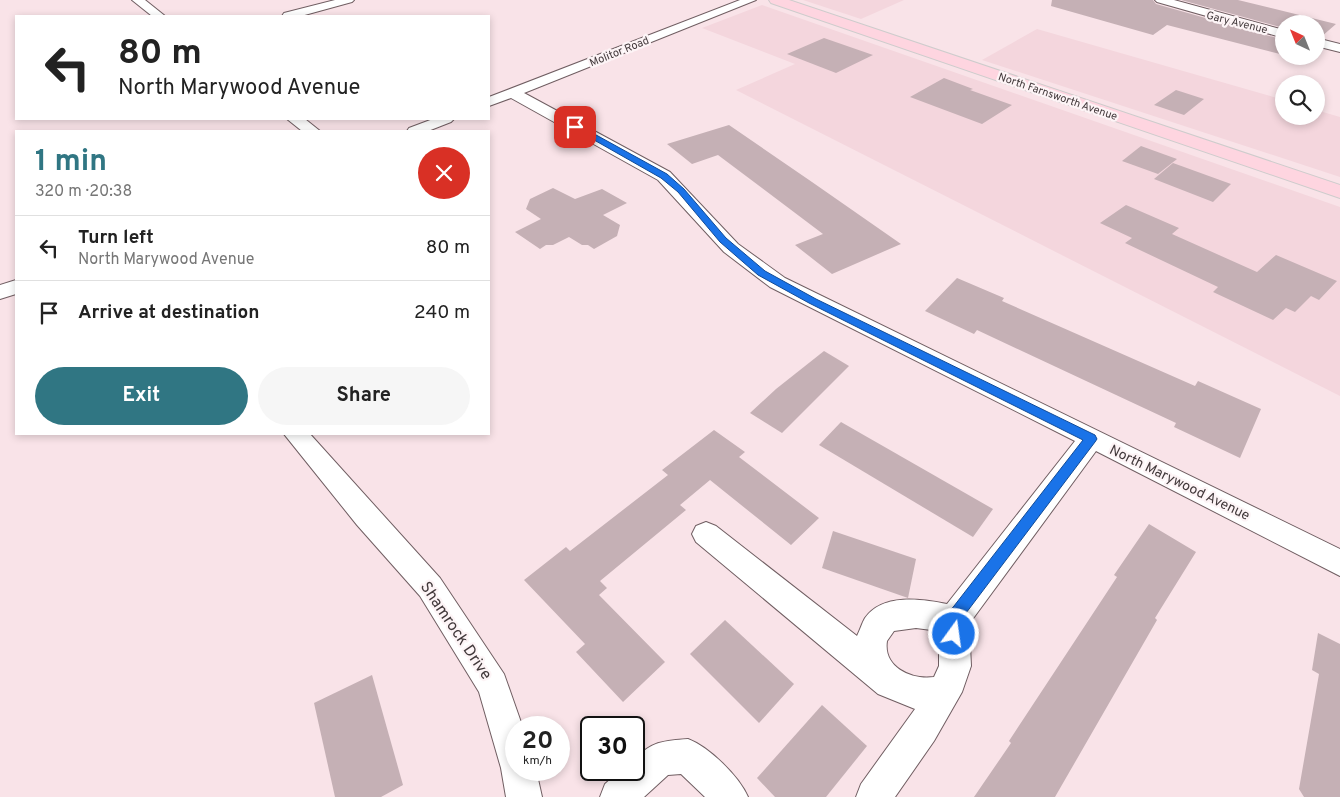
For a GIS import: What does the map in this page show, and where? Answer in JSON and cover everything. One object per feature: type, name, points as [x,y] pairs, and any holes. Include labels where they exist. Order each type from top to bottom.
[{"type":"main road","name":"North Farnsworth Avenue","points":[[776,0],[1340,192]]},
{"type":"street","points":[[138,0],[158,15]]},
{"type":"street","points":[[292,15],[348,0]]},
{"type":"street","name":"Molitor Road","points":[[490,102],[750,0]]},
{"type":"street","name":"Gary Avenue","points":[[1161,0],[1275,32]]},
{"type":"street","points":[[1325,44],[1340,48]]},
{"type":"street","name":"North Marywood Avenue","points":[[512,93],[641,161],[664,176],[681,190],[723,240],[761,273],[813,301],[1268,525],[1340,563]]},
{"type":"street","points":[[296,120],[311,130]]},
{"type":"street","points":[[417,130],[443,120]]},
{"type":"street","points":[[0,293],[15,286]]},
{"type":"street","name":"Shamrock Drive","points":[[297,435],[366,517],[430,587],[493,685],[505,725]]},
{"type":"street","points":[[874,797],[922,728],[950,682],[954,669],[953,620],[1091,439]]},
{"type":"street","points":[[706,534],[883,676],[910,692],[925,694],[938,692],[950,682]]},
{"type":"street","points":[[883,676],[870,646],[874,629],[881,622],[894,616],[907,614],[953,620]]},
{"type":"street","points":[[618,797],[661,758],[688,756],[730,797]]},
{"type":"street","points":[[520,781],[524,797]]},
{"type":"shaded area","points":[[803,0],[904,0],[861,19]]},
{"type":"shaded area","points":[[762,5],[1340,207],[1340,396],[736,90],[795,64],[702,28]]},
{"type":"shaded area","points":[[1037,29],[1275,97],[1275,125],[1325,125],[1325,113],[1340,117],[1340,177],[982,60]]},
{"type":"building","points":[[1052,0],[1153,0],[1156,4],[1275,37],[1275,53],[1167,25],[1153,35],[1051,6]]},
{"type":"building","points":[[1181,0],[1238,0],[1299,15],[1275,15],[1275,26]]},
{"type":"building","points":[[1325,21],[1336,24],[1325,34]]},
{"type":"building","points":[[824,38],[873,55],[836,73],[787,54]]},
{"type":"building","points":[[944,78],[973,89],[970,90],[1012,105],[982,124],[910,97]]},
{"type":"building","points":[[1176,90],[1204,99],[1184,115],[1154,105]]},
{"type":"building","points":[[729,125],[901,244],[832,274],[795,245],[823,234],[718,155],[692,164],[667,144]]},
{"type":"building","points":[[1141,146],[1177,159],[1158,174],[1122,161]]},
{"type":"building","points":[[1173,163],[1231,184],[1213,202],[1154,179]]},
{"type":"building","points":[[553,188],[575,199],[602,189],[627,203],[603,215],[620,225],[617,236],[594,249],[588,245],[582,245],[569,237],[540,249],[515,232],[541,219],[526,209],[530,199]]},
{"type":"building","points":[[1126,205],[1179,228],[1172,234],[1257,272],[1276,255],[1337,281],[1319,300],[1311,296],[1295,312],[1286,308],[1273,320],[1213,292],[1218,287],[1125,243],[1132,238],[1100,223]]},
{"type":"building","points":[[957,278],[1004,298],[1002,301],[1195,386],[1198,381],[1261,409],[1240,458],[1174,427],[1176,423],[977,330],[974,334],[925,311]]},
{"type":"building","points":[[824,351],[849,366],[782,433],[750,413],[776,389]]},
{"type":"building","points":[[841,422],[993,509],[973,537],[819,445]]},
{"type":"building","points":[[714,430],[745,452],[739,457],[819,518],[791,545],[710,480],[680,505],[686,510],[600,581],[607,588],[599,595],[665,662],[623,702],[576,652],[585,644],[524,580],[566,547],[570,551],[668,475],[662,470]]},
{"type":"building","points":[[1149,524],[1196,552],[1155,618],[1157,620],[1055,797],[974,797],[1011,743],[1009,741],[1117,577],[1114,575]]},
{"type":"building","points":[[833,531],[916,559],[908,598],[822,568]]},
{"type":"building","points":[[725,620],[794,684],[759,723],[690,654]]},
{"type":"building","points":[[1318,633],[1340,644],[1340,797],[1304,797],[1299,789],[1319,674],[1312,670]]},
{"type":"building","points":[[372,675],[403,785],[381,797],[335,797],[314,703]]},
{"type":"building","points":[[822,705],[867,746],[826,797],[775,797],[757,778]]},
{"type":"route","points":[[575,127],[641,161],[664,176],[681,190],[723,240],[761,273],[813,301],[1091,439],[953,620],[954,634]]}]
